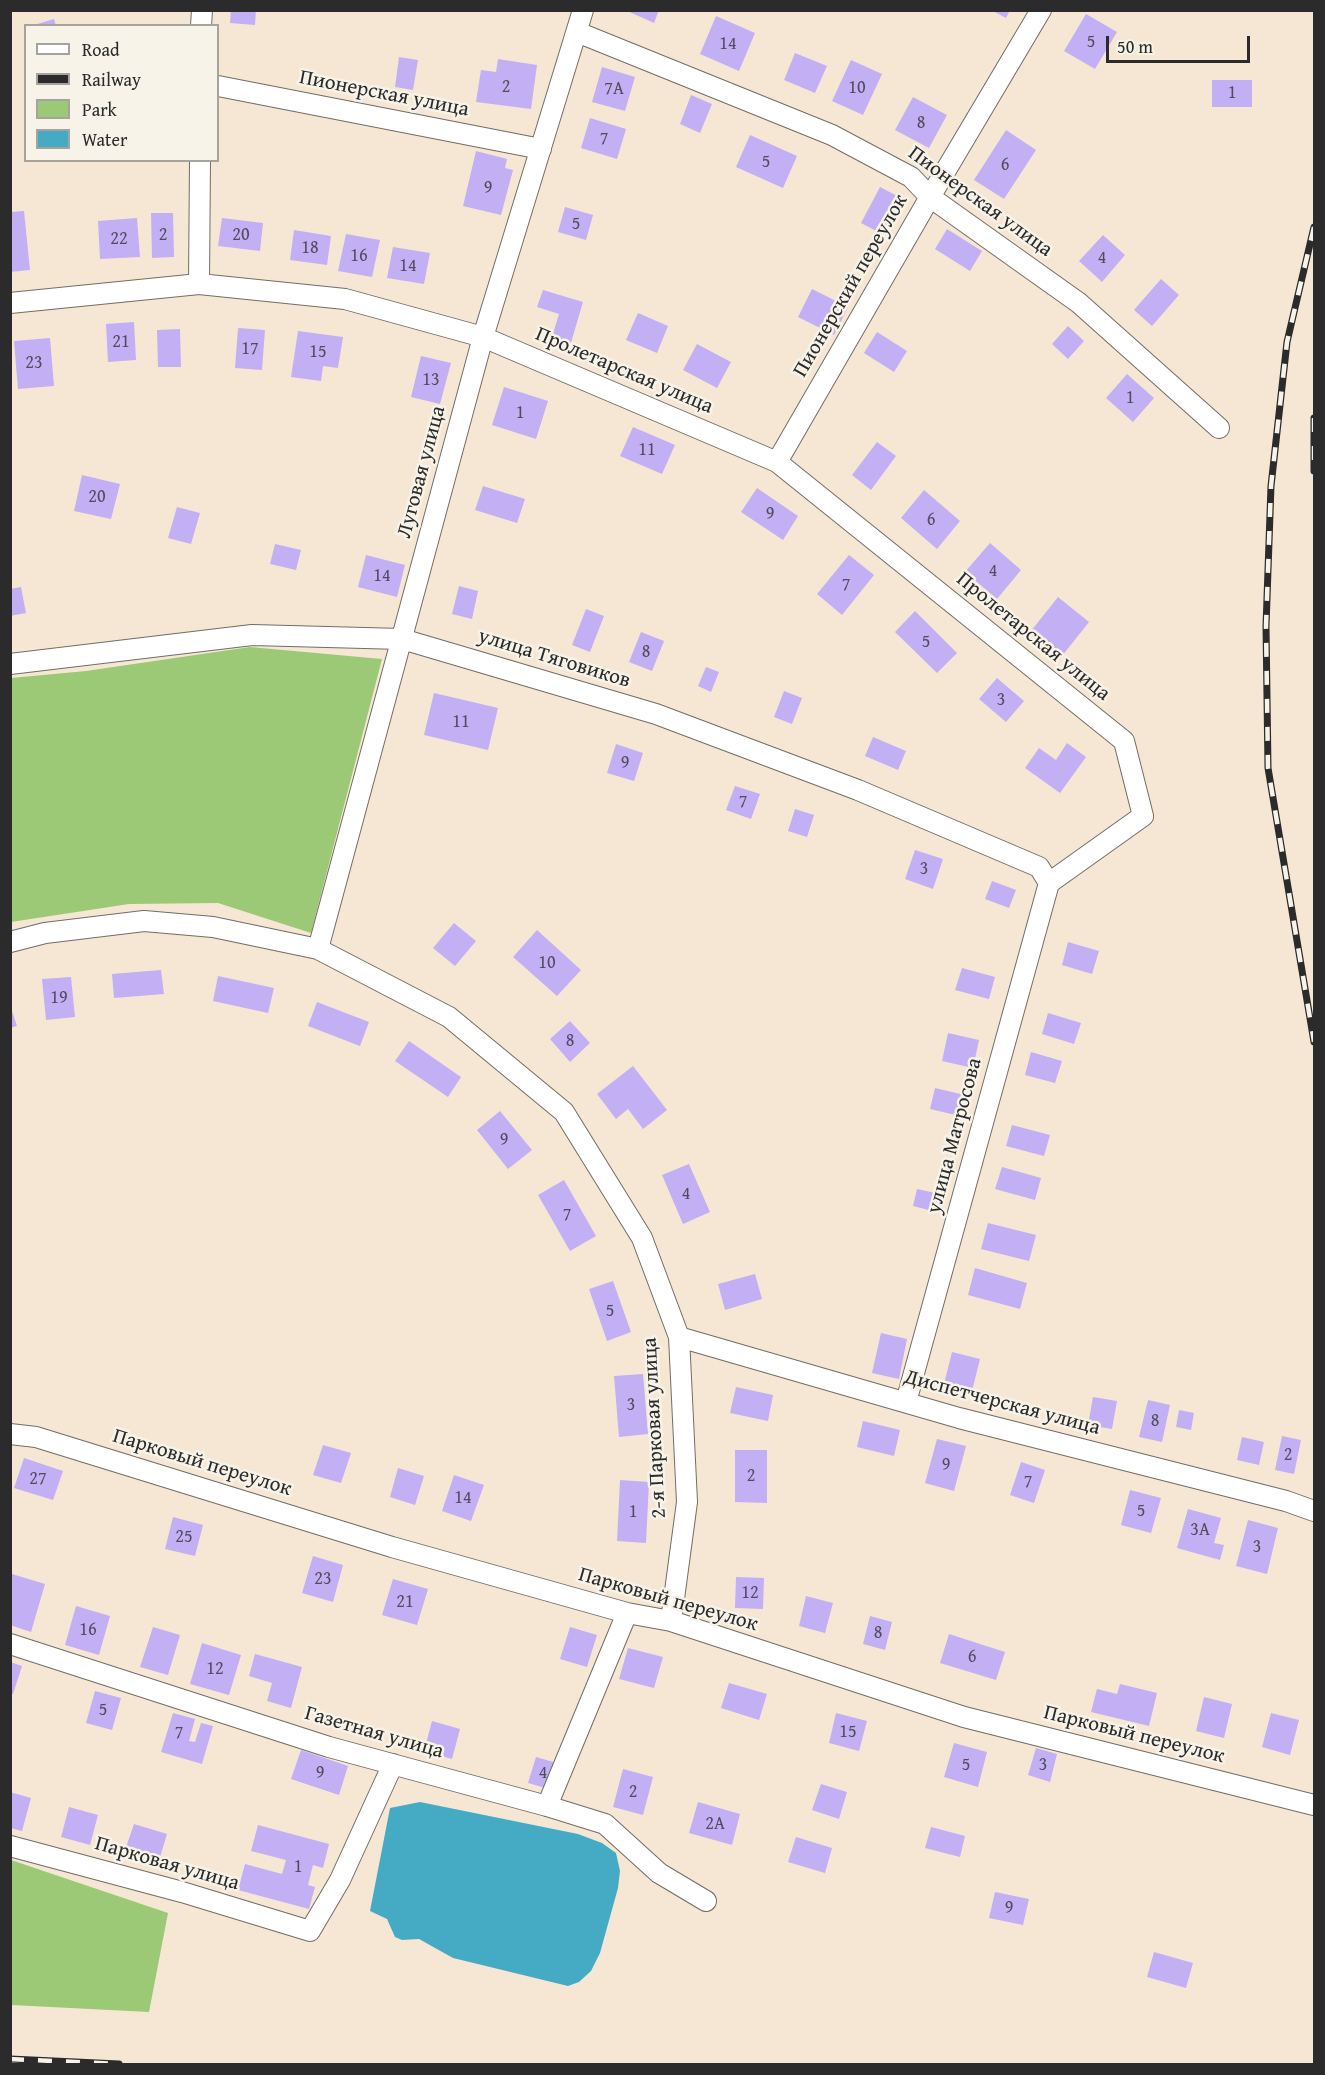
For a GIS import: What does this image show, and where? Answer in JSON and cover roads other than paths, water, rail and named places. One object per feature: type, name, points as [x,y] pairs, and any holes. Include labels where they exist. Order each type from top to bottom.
[{"type":"street","name":"Луговая улица","points":[[318,949],[483,337],[583,10]]},
{"type":"street","name":"Пионерский переулок","points":[[777,462],[930,196],[1041,10]]},
{"type":"street","name":"Пионерская улица","points":[[577,32],[832,135],[910,177],[930,196],[1079,303],[1219,428]]},
{"type":"street","name":"Пионерская улица","points":[[219,86],[541,149]]},
{"type":"street","points":[[199,284],[200,162]]},
{"type":"street","name":"Пролетарская улица","points":[[10,303],[199,284],[345,299],[483,337],[777,462],[1124,741],[1143,816],[1049,883]]},
{"type":"street","name":"улица Тяговиков","points":[[10,664],[252,635],[402,639],[657,714],[858,790],[1039,867],[1049,883]]},
{"type":"street","name":"улица Матросова","points":[[906,1402],[1049,883]]},
{"type":"street","name":"2-я Парковая улица","points":[[10,942],[45,933],[144,921],[213,927],[318,949],[449,1017],[564,1113],[642,1238],[679,1337],[687,1503],[671,1621]]},
{"type":"street","name":"Диспетчерская улица","points":[[679,1337],[959,1418],[1314,1511]]},
{"type":"street","name":"Парковый переулок","points":[[10,1434],[36,1437],[392,1547],[627,1613],[671,1621],[964,1717],[1314,1805]]},
{"type":"street","points":[[547,1806],[627,1613]]},
{"type":"street","name":"Газетная улица","points":[[10,1644],[329,1747],[605,1824],[659,1873],[706,1901]]},
{"type":"street","name":"Парковая улица","points":[[10,1846],[182,1892],[310,1931],[340,1880],[393,1764]]},
{"type":"water","points":[[420,1802],[578,1834],[602,1843],[616,1853],[620,1871],[618,1888],[600,1953],[591,1971],[579,1982],[568,1986],[453,1958],[419,1939],[402,1940],[395,1937],[387,1919],[370,1911],[390,1808]]},
{"type":"railway","points":[[1314,227],[1287,342],[1271,486],[1266,626],[1268,768],[1314,1042]]},
{"type":"railway","points":[[1314,418],[1314,471]]},
{"type":"railway","points":[[10,2059],[119,2064]]}]
